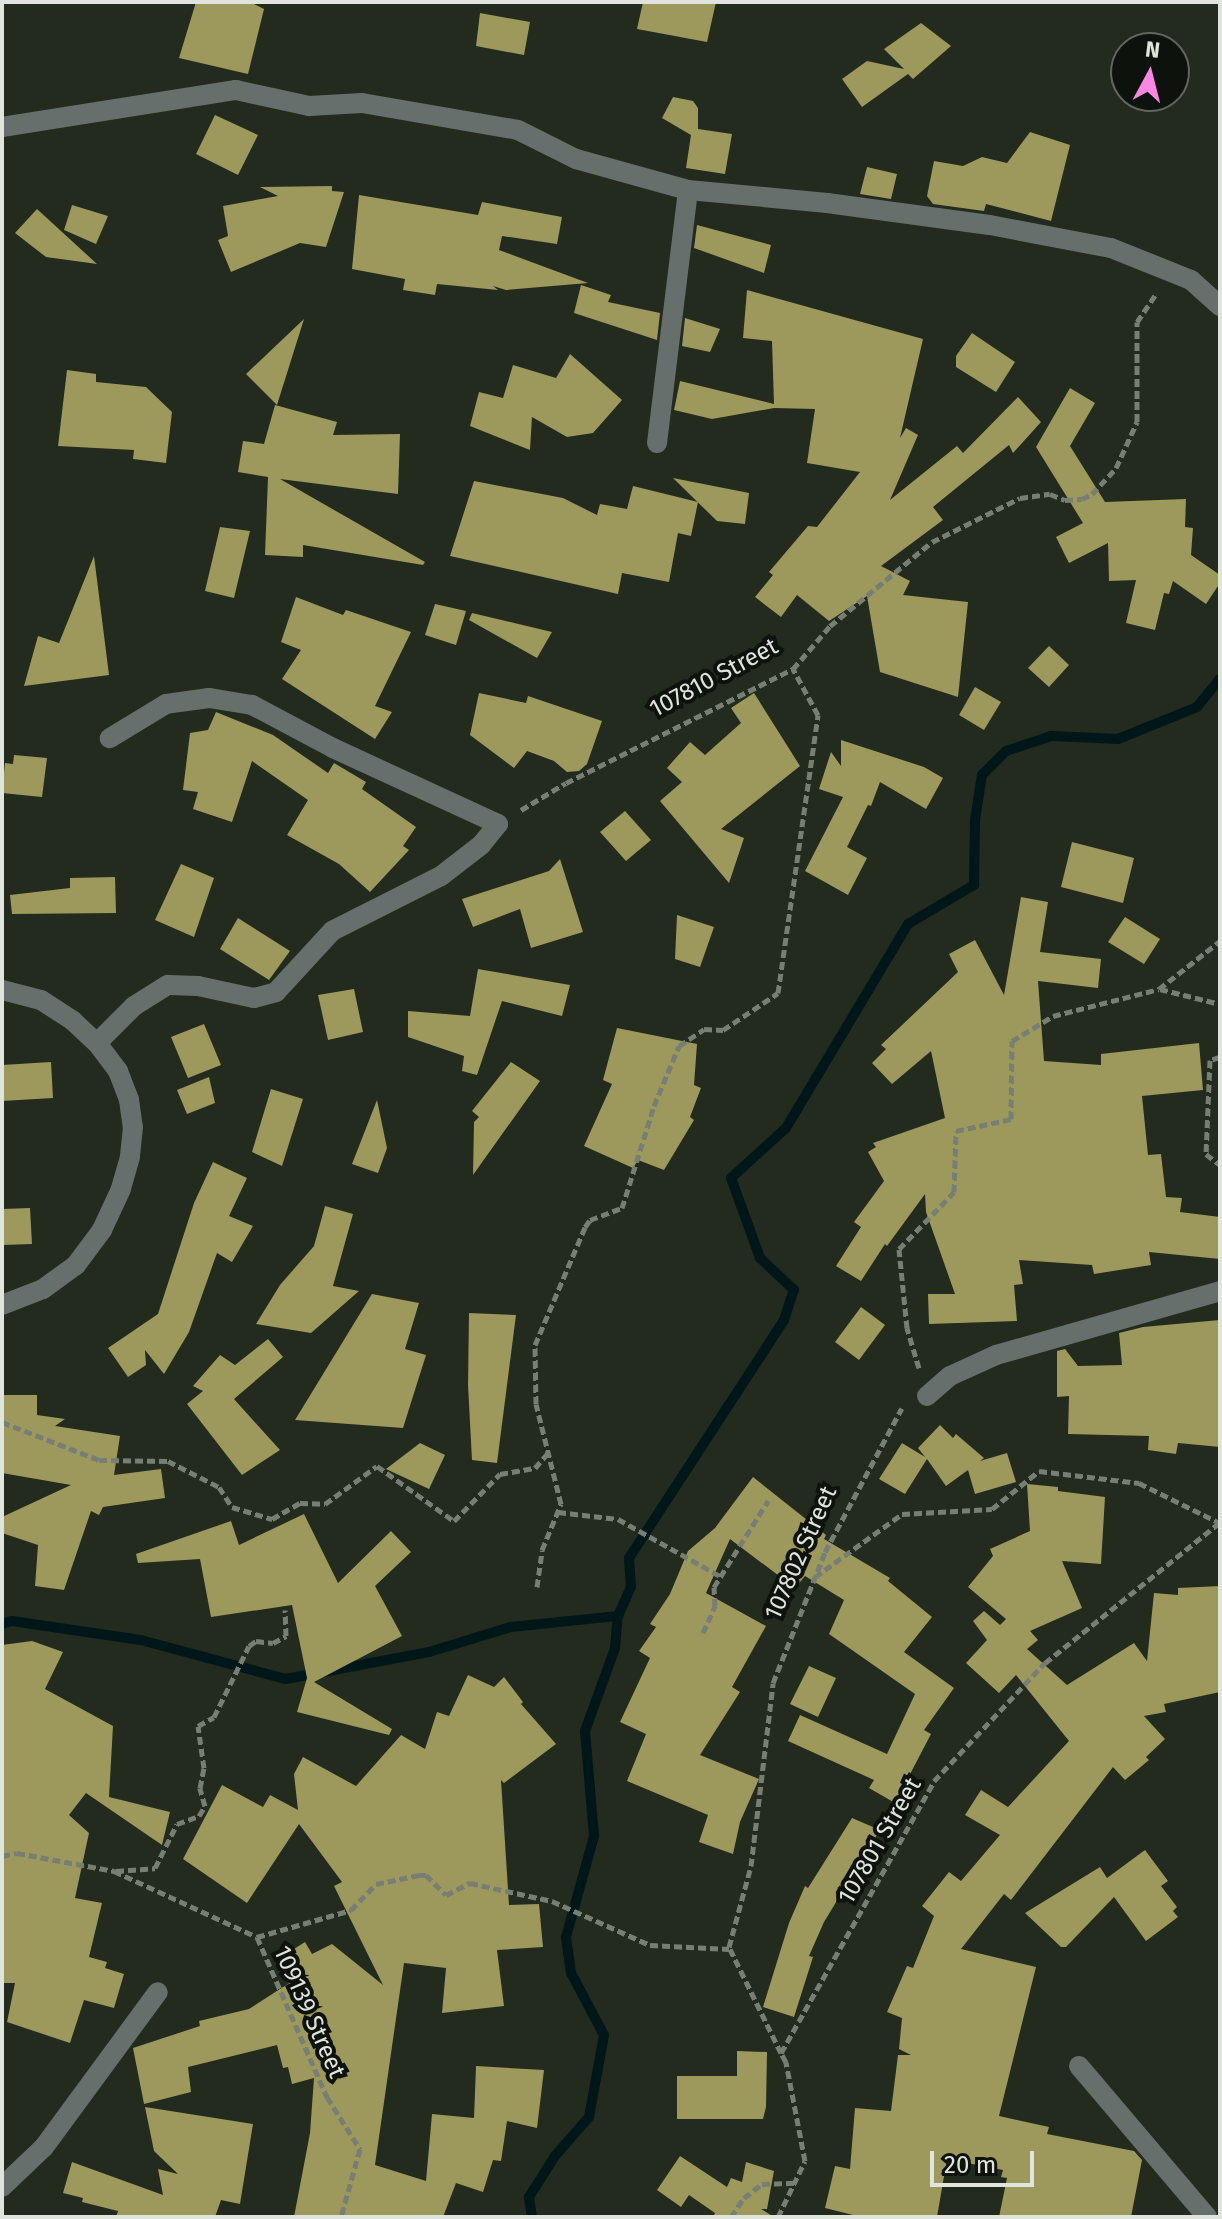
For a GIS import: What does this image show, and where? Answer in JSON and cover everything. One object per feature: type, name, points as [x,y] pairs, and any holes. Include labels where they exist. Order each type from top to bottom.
[{"type":"street","points":[[2,127],[236,90],[309,106],[362,103],[518,130],[576,159],[688,190],[827,203],[990,225],[1111,248],[1173,270],[1191,280],[1220,306]]},
{"type":"street","points":[[657,443],[688,190]]},
{"type":"street","points":[[97,1043],[134,1006],[168,985],[198,986],[254,998],[276,992],[332,931],[441,876],[481,845],[498,824],[333,748],[252,705],[209,698],[166,704],[110,738]]},
{"type":"street","points":[[2,990],[41,1000],[73,1021],[97,1043],[118,1071],[129,1100],[133,1127],[130,1157],[121,1189],[102,1230],[76,1265],[43,1289],[2,1305]]},
{"type":"street","points":[[927,1396],[950,1376],[983,1359],[1220,1291]]},
{"type":"street","points":[[2,2187],[44,2147],[158,1992]]},
{"type":"street","points":[[1079,2066],[1207,2217]]},
{"type":"path","name":"107810 Street","points":[[498,824],[566,783],[793,669],[830,626],[932,542],[1020,498],[1050,494],[1065,500],[1092,494],[1116,468],[1137,422],[1137,322],[1173,270]]},
{"type":"path","points":[[537,1587],[542,1550],[561,1504],[536,1404],[534,1350],[585,1227],[590,1220],[622,1208],[658,1094],[679,1046],[704,1029],[723,1030],[778,993],[818,715],[793,669]]},
{"type":"path","points":[[927,1396],[907,1328],[899,1249],[954,1192],[956,1131],[1011,1119],[1012,1041],[1053,1016],[1159,989],[1220,941]]},
{"type":"path","points":[[1159,989],[1220,1004]]},
{"type":"path","points":[[1220,1057],[1210,1060],[1206,1154],[1220,1165]]},
{"type":"path","name":"107802 Street","points":[[729,1949],[751,1866],[773,1683],[815,1578],[903,1406],[927,1396]]},
{"type":"path","points":[[2,1422],[99,1460],[168,1461],[219,1487],[232,1507],[272,1519],[300,1503],[325,1504],[377,1466],[454,1521],[500,1474],[535,1468],[550,1451]]},
{"type":"path","points":[[815,1578],[902,1514],[992,1509],[1039,1471],[1139,1483],[1219,1523]]},
{"type":"path","points":[[703,1633],[715,1606],[714,1587],[768,1501]]},
{"type":"path","points":[[558,1512],[618,1519],[720,1576]]},
{"type":"path","name":"107801 Street","points":[[781,2053],[934,1781],[1045,1663],[1219,1523]]},
{"type":"path","points":[[114,1871],[155,1868],[177,1824],[199,1816],[205,1806],[200,1788],[204,1768],[198,1726],[214,1717],[249,1646],[256,1641],[273,1643],[286,1636],[285,1610]]},
{"type":"path","name":"109139 Street","points":[[2,1856],[17,1853],[114,1871],[257,1937],[327,2097],[360,2149],[341,2217]]},
{"type":"path","points":[[257,1937],[351,1910],[376,1884],[426,1875],[446,1895],[470,1883],[552,1901],[650,1945],[729,1949],[786,2062],[805,2161],[778,2217]]},
{"type":"path","points":[[731,2217],[744,2198],[762,2184],[796,2183]]},
{"type":"building","points":[[196,2],[250,2],[264,9],[248,74],[179,58]]},
{"type":"building","points":[[643,2],[716,2],[707,42],[637,29]]},
{"type":"building","points":[[480,13],[530,22],[524,55],[476,46]]},
{"type":"building","points":[[921,23],[951,46],[913,79],[908,74],[862,107],[842,79],[867,61],[904,69],[884,49]]},
{"type":"building","points":[[673,97],[693,101],[698,108],[698,129],[732,134],[725,174],[686,168],[691,135],[662,118]]},
{"type":"building","points":[[215,115],[258,135],[238,175],[196,154]]},
{"type":"building","points":[[1030,132],[1070,145],[1051,221],[986,204],[984,211],[933,204],[927,196],[934,161],[963,166],[982,157],[1007,163]]},
{"type":"building","points":[[867,167],[897,174],[891,199],[860,194]]},
{"type":"building","points":[[332,186],[332,191],[344,192],[326,247],[300,243],[231,272],[218,240],[228,236],[223,206],[278,196],[260,187]]},
{"type":"building","points":[[359,195],[478,215],[482,202],[562,217],[557,244],[502,236],[499,250],[588,283],[506,290],[493,286],[498,290],[437,284],[435,295],[403,290],[405,279],[352,269]]},
{"type":"building","points":[[72,205],[108,216],[96,244],[64,230]]},
{"type":"building","points":[[37,209],[97,264],[46,257],[15,233]]},
{"type":"building","points":[[697,225],[771,245],[764,273],[694,248]]},
{"type":"building","points":[[581,285],[611,295],[608,302],[660,313],[657,340],[574,313]]},
{"type":"building","points":[[747,290],[923,339],[900,438],[906,428],[918,435],[890,500],[957,446],[963,453],[1018,397],[1041,422],[1013,453],[1009,445],[933,507],[943,520],[881,566],[910,581],[903,595],[968,602],[958,697],[880,672],[867,596],[829,621],[797,595],[781,617],[755,597],[773,575],[769,572],[808,526],[817,527],[860,472],[807,463],[815,409],[774,408],[712,419],[674,410],[680,381],[774,404],[772,341],[743,338]]},
{"type":"building","points":[[685,318],[720,329],[710,352],[682,346]]},
{"type":"building","points":[[304,319],[277,405],[246,374]]},
{"type":"building","points":[[972,333],[1015,362],[996,392],[956,367],[956,356]]},
{"type":"building","points":[[570,354],[622,400],[593,433],[567,437],[532,417],[530,450],[470,426],[479,392],[503,398],[513,365],[556,378]]},
{"type":"building","points":[[67,370],[96,374],[96,382],[146,387],[172,412],[166,463],[133,459],[134,450],[58,446]]},
{"type":"building","points":[[1070,388],[1095,403],[1070,446],[1105,502],[1186,499],[1185,527],[1193,528],[1191,555],[1220,575],[1220,583],[1206,604],[1173,581],[1169,594],[1164,593],[1155,630],[1126,623],[1136,580],[1109,581],[1108,543],[1069,563],[1056,537],[1083,523],[1036,447]]},
{"type":"building","points":[[275,405],[337,422],[333,435],[400,434],[398,494],[280,479],[425,562],[423,565],[303,545],[303,557],[265,555],[268,477],[238,472],[243,441],[264,444]]},
{"type":"building","points":[[673,478],[749,493],[745,524],[717,521]]},
{"type":"building","points":[[474,481],[563,498],[597,515],[600,504],[627,509],[633,486],[698,502],[691,536],[678,533],[669,582],[622,573],[618,594],[450,556]]},
{"type":"building","points":[[220,527],[250,531],[234,598],[205,591]]},
{"type":"building","points":[[94,556],[109,675],[24,686],[38,636],[59,643]]},
{"type":"building","points":[[296,597],[343,615],[346,610],[411,632],[375,706],[392,712],[375,739],[282,679],[301,650],[281,642]]},
{"type":"building","points":[[435,604],[466,611],[456,645],[425,635]]},
{"type":"building","points":[[472,613],[552,632],[537,658],[469,620]]},
{"type":"building","points":[[1049,646],[1069,665],[1049,687],[1028,668]]},
{"type":"building","points":[[975,687],[1001,702],[984,730],[959,715]]},
{"type":"building","points":[[479,693],[526,703],[528,696],[602,721],[587,764],[579,771],[567,772],[554,761],[527,751],[514,768],[470,735]]},
{"type":"building","points":[[754,693],[800,766],[721,829],[744,838],[729,883],[660,801],[682,782],[667,768],[690,742],[705,755],[741,723],[731,708]]},
{"type":"building","points":[[216,712],[273,735],[328,773],[334,763],[366,782],[362,789],[416,827],[403,846],[409,850],[370,892],[339,864],[287,835],[308,800],[252,761],[232,822],[193,809],[198,792],[183,790],[190,733],[208,730]]},
{"type":"building","points":[[841,740],[924,767],[943,778],[926,809],[880,782],[871,806],[868,805],[847,847],[867,858],[848,895],[805,871],[843,797],[819,789],[831,752],[841,766]]},
{"type":"building","points":[[14,755],[47,758],[42,797],[2,793],[5,763],[13,764]]},
{"type":"building","points":[[625,811],[651,840],[626,861],[600,832]]},
{"type":"building","points":[[1072,842],[1134,858],[1123,903],[1061,887]]},
{"type":"building","points":[[560,859],[583,932],[531,948],[520,909],[473,927],[462,899],[549,871]]},
{"type":"building","points":[[181,864],[214,878],[194,937],[155,920]]},
{"type":"building","points":[[115,877],[116,913],[12,914],[10,895],[70,888],[70,878]]},
{"type":"building","points":[[1021,897],[1048,902],[1040,952],[1101,959],[1098,988],[1038,981],[1044,1061],[1101,1065],[1101,1054],[1199,1043],[1203,1090],[1142,1096],[1148,1155],[1161,1154],[1166,1197],[1182,1198],[1180,1212],[1220,1217],[1220,1259],[1149,1252],[1151,1265],[1094,1274],[1092,1265],[1019,1260],[1023,1284],[1014,1285],[1017,1321],[929,1324],[928,1294],[955,1294],[926,1212],[925,1194],[887,1246],[885,1244],[861,1281],[836,1266],[861,1227],[854,1222],[884,1181],[868,1152],[876,1147],[873,1143],[945,1118],[931,1051],[892,1084],[872,1063],[886,1049],[881,1045],[958,972],[949,954],[975,940],[1004,995]]},
{"type":"building","points":[[677,915],[714,927],[700,967],[675,959]]},
{"type":"building","points":[[1125,917],[1160,939],[1144,964],[1108,942]]},
{"type":"building","points":[[238,918],[290,951],[269,980],[220,949]]},
{"type":"building","points":[[478,969],[570,985],[562,1016],[502,1001],[477,1075],[462,1071],[464,1056],[408,1037],[408,1011],[470,1016]]},
{"type":"building","points":[[354,989],[363,1032],[328,1040],[318,995]]},
{"type":"building","points":[[204,1024],[221,1065],[188,1078],[171,1037]]},
{"type":"building","points":[[617,1028],[697,1044],[694,1085],[701,1088],[690,1117],[694,1120],[664,1170],[638,1160],[633,1168],[584,1146],[612,1084],[603,1080]]},
{"type":"building","points":[[51,1062],[53,1098],[2,1101],[2,1065]]},
{"type":"building","points":[[511,1062],[540,1081],[473,1175],[474,1122],[479,1117],[472,1111]]},
{"type":"building","points":[[209,1077],[215,1103],[187,1114],[177,1090]]},
{"type":"building","points":[[271,1089],[303,1099],[282,1166],[252,1152]]},
{"type":"building","points":[[377,1100],[387,1148],[378,1173],[352,1164]]},
{"type":"building","points":[[213,1162],[247,1178],[229,1216],[253,1226],[232,1262],[217,1253],[189,1332],[164,1374],[145,1350],[146,1365],[128,1377],[108,1348],[158,1314],[194,1203]]},
{"type":"building","points":[[325,1206],[353,1214],[333,1286],[359,1291],[311,1333],[256,1324],[280,1285],[314,1246]]},
{"type":"building","points":[[30,1208],[32,1244],[2,1245],[2,1209]]},
{"type":"building","points":[[372,1294],[419,1303],[405,1349],[426,1355],[403,1428],[295,1420]]},
{"type":"building","points":[[861,1307],[885,1325],[859,1360],[835,1342]]},
{"type":"building","points":[[469,1313],[516,1315],[497,1463],[472,1460],[468,1385]]},
{"type":"building","points":[[1220,1320],[1220,1447],[1178,1443],[1176,1454],[1148,1450],[1149,1436],[1068,1434],[1069,1396],[1057,1397],[1057,1351],[1065,1349],[1078,1366],[1122,1365],[1119,1333],[1143,1327]]},
{"type":"building","points":[[268,1339],[283,1357],[234,1399],[280,1450],[242,1475],[187,1404],[203,1391],[193,1386],[220,1355],[235,1365]]},
{"type":"building","points":[[2,1395],[37,1395],[37,1415],[65,1419],[55,1426],[120,1436],[114,1475],[161,1469],[165,1498],[103,1507],[99,1515],[91,1511],[64,1590],[35,1586],[38,1545],[2,1533],[2,1517],[71,1485],[2,1473]]},
{"type":"building","points":[[940,1425],[953,1438],[956,1434],[984,1458],[980,1461],[1007,1453],[1016,1482],[975,1494],[968,1470],[946,1486],[927,1459],[905,1494],[879,1479],[902,1443],[925,1457],[918,1448]]},
{"type":"building","points":[[420,1443],[445,1455],[429,1489],[386,1469]]},
{"type":"building","points":[[753,1477],[826,1535],[824,1539],[890,1578],[888,1581],[932,1617],[904,1652],[954,1688],[924,1730],[931,1734],[895,1803],[869,1788],[874,1780],[788,1741],[800,1715],[887,1754],[915,1694],[829,1634],[844,1600],[805,1576],[795,1588],[730,1539],[706,1593],[766,1626],[732,1687],[740,1692],[700,1755],[759,1779],[740,1822],[733,1854],[699,1842],[708,1815],[627,1781],[646,1734],[620,1722],[650,1658],[639,1651],[656,1627],[650,1624],[670,1594],[688,1551],[715,1528]]},
{"type":"building","points":[[1027,1484],[1105,1497],[1101,1564],[1062,1561],[1082,1608],[1030,1631],[1038,1640],[1027,1649],[1067,1685],[1134,1643],[1147,1661],[1154,1593],[1178,1595],[1178,1588],[1220,1586],[1220,1692],[1164,1704],[1166,1712],[1144,1716],[1165,1739],[1146,1757],[1149,1760],[1125,1780],[1113,1767],[1011,1900],[1004,1894],[961,1949],[1036,1967],[999,2116],[1049,2127],[1047,2134],[1134,2151],[1142,2160],[1131,2217],[999,2217],[1007,2178],[1001,2177],[1003,2170],[947,2159],[937,2217],[861,2217],[825,2208],[835,2166],[850,2169],[855,2108],[891,2111],[898,2055],[911,2055],[899,2049],[902,2018],[887,2012],[907,1966],[913,1968],[934,1916],[922,1906],[949,1872],[961,1881],[1000,1835],[965,1815],[981,1790],[1008,1807],[1069,1741],[1016,1675],[999,1693],[966,1663],[987,1640],[973,1621],[984,1611],[1000,1625],[1006,1619],[968,1587],[993,1556],[990,1549],[1030,1531]]},
{"type":"building","points":[[304,1514],[338,1583],[391,1531],[411,1552],[375,1586],[402,1636],[314,1682],[392,1729],[389,1735],[297,1712],[307,1678],[292,1605],[211,1617],[200,1559],[138,1563],[136,1554],[231,1521],[239,1545]]},
{"type":"building","points":[[32,1641],[63,1652],[45,1689],[113,1726],[109,1797],[170,1812],[162,1845],[86,1793],[69,1815],[89,1833],[75,1898],[102,1903],[89,1957],[107,1962],[105,1968],[124,1974],[114,2008],[84,2000],[70,2043],[7,2022],[15,1983],[2,1983],[2,1645]]},
{"type":"building","points":[[809,1666],[836,1678],[818,1717],[790,1704]]},
{"type":"building","points":[[468,1675],[494,1687],[504,1677],[523,1702],[521,1704],[556,1744],[504,1783],[501,1780],[509,1905],[539,1904],[543,1947],[497,1950],[504,2006],[442,2013],[446,1968],[404,1963],[375,2165],[426,2181],[432,2114],[474,2118],[476,2066],[544,2070],[537,2128],[507,2121],[501,2161],[493,2160],[483,2192],[456,2183],[443,2217],[294,2217],[310,2133],[314,2078],[292,2084],[288,2067],[283,2068],[277,2045],[188,2067],[191,2092],[144,2104],[133,2048],[200,2026],[199,2021],[249,2009],[294,1980],[280,1958],[305,1942],[312,1954],[332,1944],[383,1985],[334,1886],[342,1882],[299,1824],[247,1903],[183,1859],[222,1785],[263,1807],[270,1795],[298,1810],[294,1774],[303,1757],[356,1786],[401,1735],[425,1749],[437,1712],[449,1716]]},
{"type":"building","points":[[852,1818],[880,1830],[824,1922],[809,1956],[813,1957],[794,2017],[763,2007],[789,1923],[805,1886],[808,1888]]},
{"type":"building","points":[[1145,1850],[1168,1881],[1161,1886],[1177,1907],[1173,1911],[1178,1917],[1146,1941],[1114,1897],[1066,1947],[1061,1947],[1025,1913],[1100,1867],[1107,1878]]},
{"type":"building","points":[[737,2051],[767,2052],[763,2119],[677,2119],[677,2076],[737,2076]]},
{"type":"building","points":[[145,2107],[253,2124],[240,2204],[221,2200],[215,2217],[116,2217],[118,2211],[82,2202],[83,2198],[63,2193],[72,2162],[163,2195],[158,2169],[178,2174],[154,2151]]},
{"type":"building","points":[[680,2156],[727,2187],[731,2178],[742,2182],[746,2162],[774,2171],[767,2209],[761,2209],[774,2217],[713,2217],[715,2213],[689,2195],[681,2207],[657,2190]]},
{"type":"waterway","points":[[532,2217],[529,2197],[555,2156],[589,2117],[604,2035],[571,1973],[566,1937],[594,1836],[585,1731],[615,1648],[618,1616],[631,1587],[629,1558],[784,1320],[794,1290],[760,1258],[731,1178],[786,1128],[908,924],[974,885],[975,820],[982,775],[1006,751],[1051,736],[1118,739],[1197,707],[1220,679]]},
{"type":"waterway","points":[[2,1624],[12,1621],[141,1640],[286,1679],[429,1652],[511,1627],[618,1616]]}]
